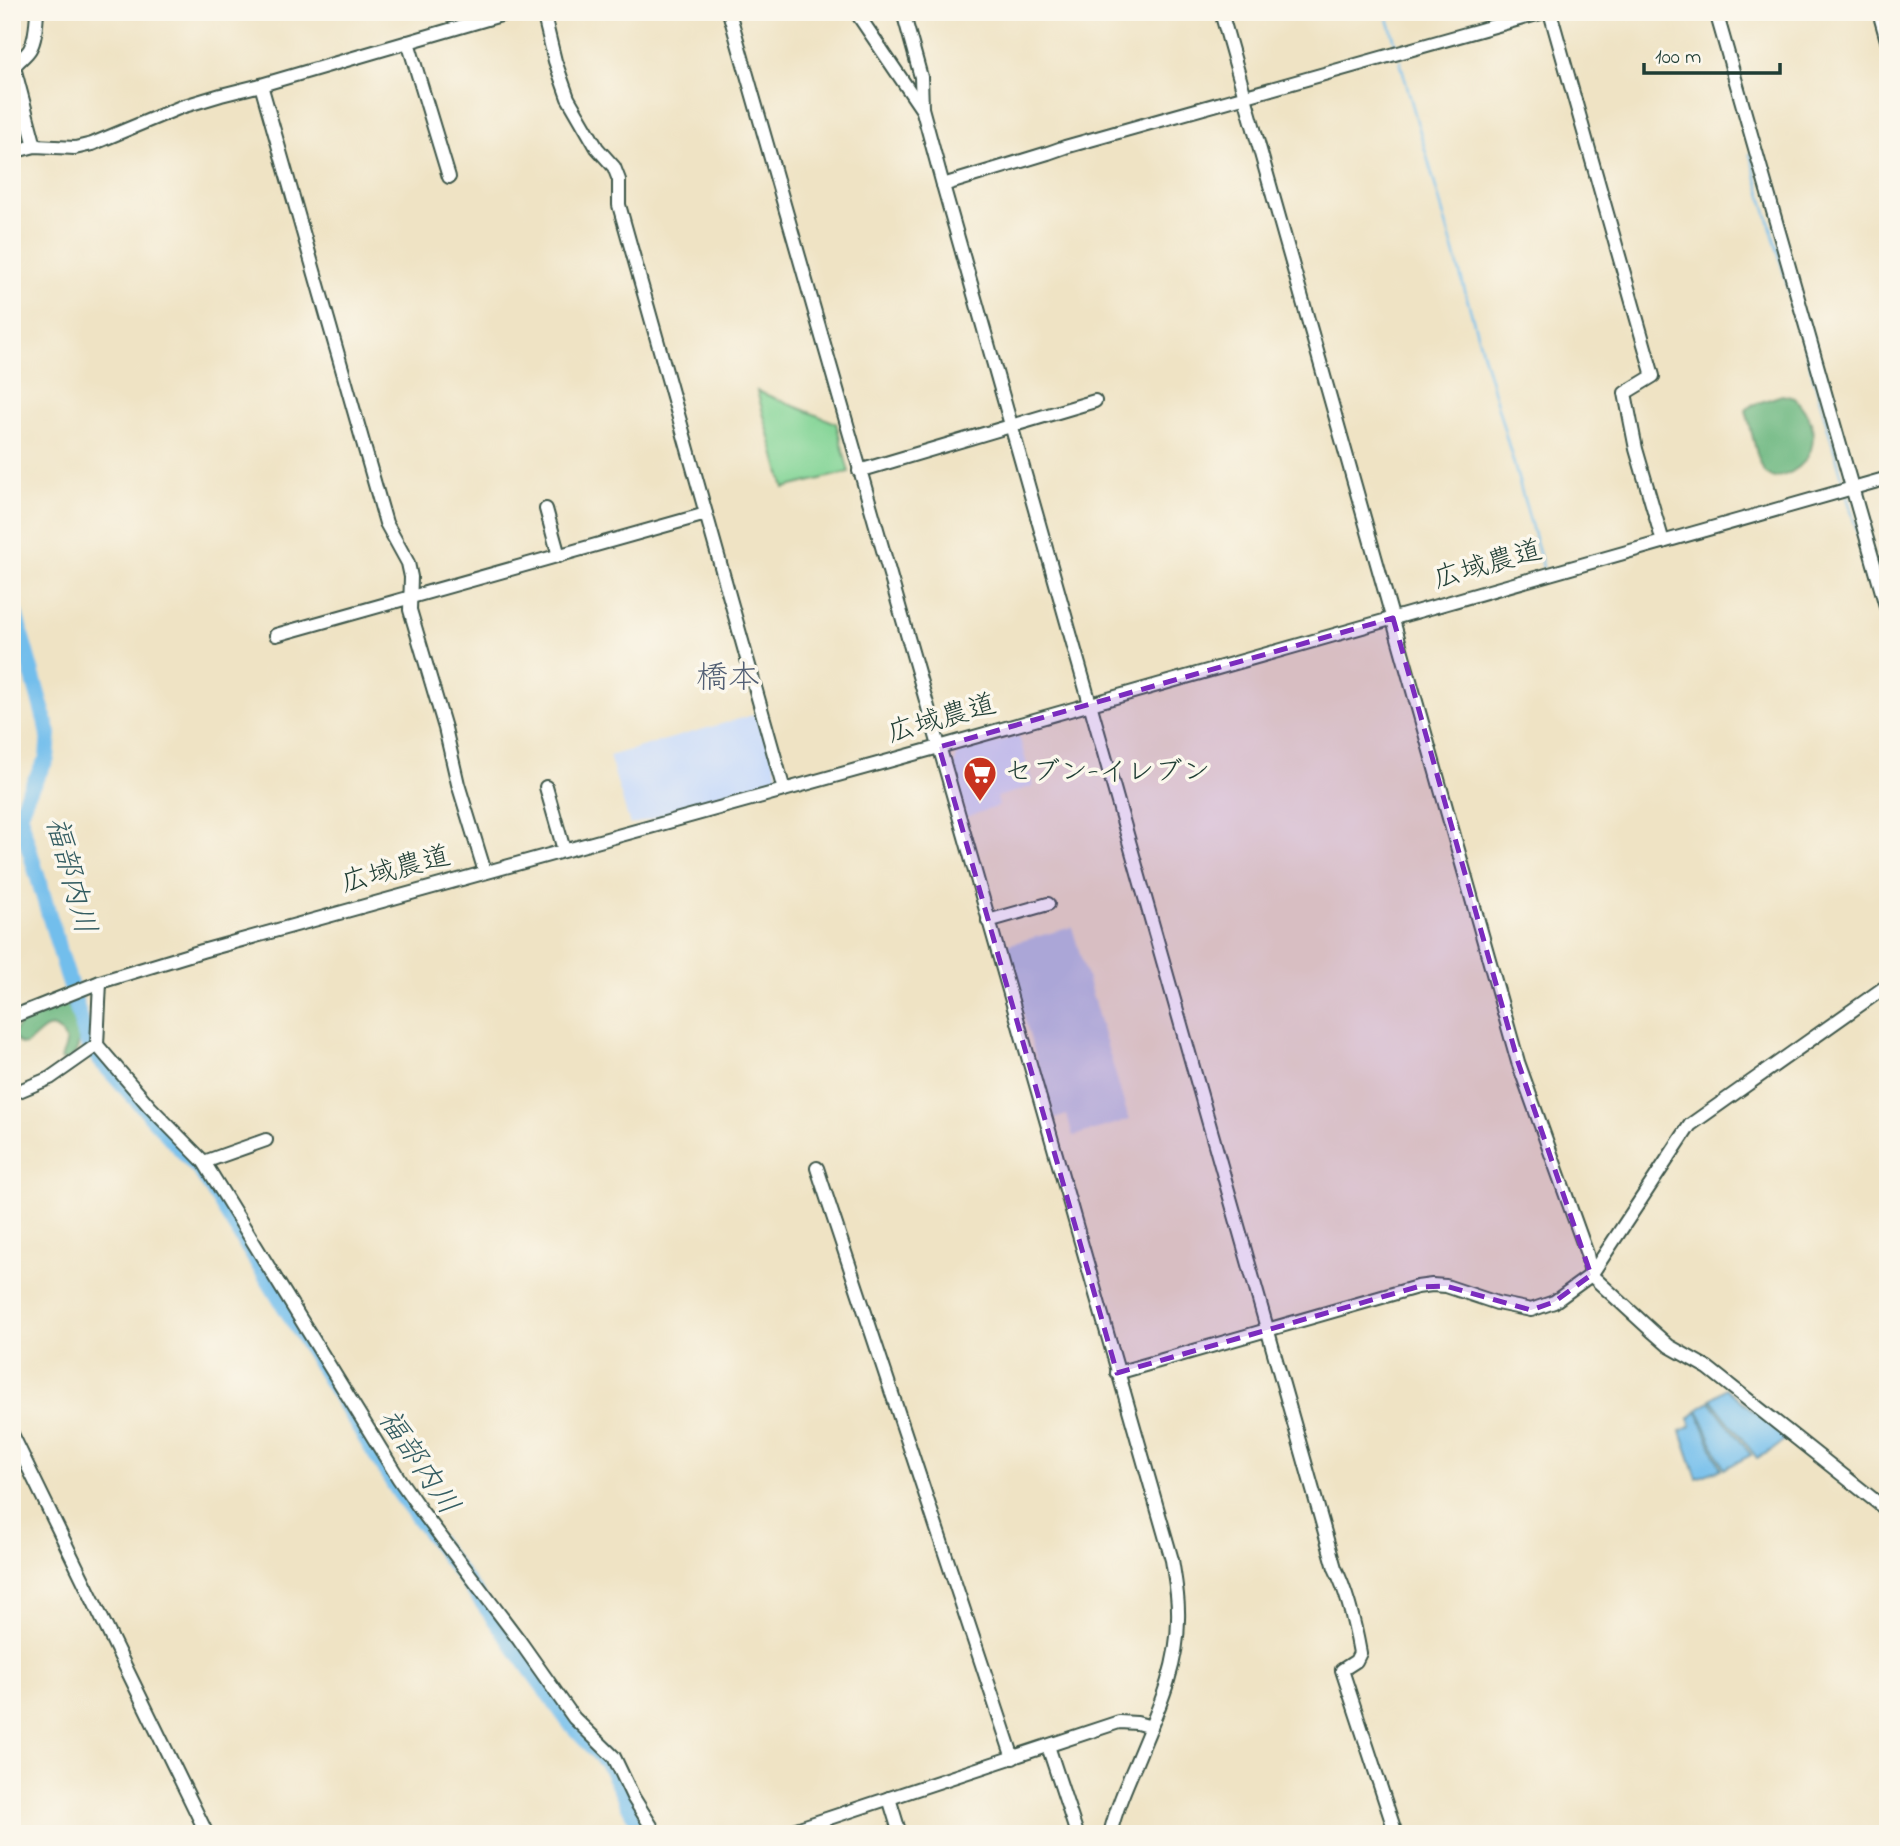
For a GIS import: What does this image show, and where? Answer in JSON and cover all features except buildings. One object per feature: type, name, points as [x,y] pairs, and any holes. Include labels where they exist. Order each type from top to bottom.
[{"type":"street","points":[[35,146],[14,68],[30,49],[37,12]]},
{"type":"street","points":[[12,152],[35,146],[75,148],[92,144],[181,107],[511,12]]},
{"type":"street","points":[[543,12],[555,61],[568,98],[597,148],[614,167],[619,180],[619,205],[784,790]]},
{"type":"street","points":[[729,12],[1172,1560],[1179,1620],[1170,1676],[1110,1834]]},
{"type":"street","points":[[856,12],[922,108]]},
{"type":"street","points":[[903,12],[920,77],[922,108],[943,185],[1267,1330],[1357,1637],[1360,1653],[1356,1661],[1342,1670],[1396,1834]]},
{"type":"street","points":[[1222,12],[1518,1062],[1587,1254],[1591,1275],[1669,1346],[1708,1368],[1888,1511]]},
{"type":"street","points":[[943,185],[1245,95],[1547,12],[1653,376],[1625,393],[1636,449],[1663,542]]},
{"type":"street","points":[[1716,12],[1888,613]]},
{"type":"street","points":[[1879,12],[1888,44]]},
{"type":"street","points":[[408,42],[449,177]]},
{"type":"street","points":[[261,85],[386,523],[408,563],[411,577],[410,610],[485,872]]},
{"type":"street","points":[[859,471],[1095,401]]},
{"type":"street","name":"広域農道","points":[[12,1017],[71,992],[202,951],[939,747],[1888,478]]},
{"type":"street","points":[[546,509],[559,556]]},
{"type":"street","points":[[276,635],[706,514]]},
{"type":"street","points":[[546,787],[564,850]]},
{"type":"street","points":[[988,921],[1048,904]]},
{"type":"street","points":[[14,1089],[50,1078],[93,1047],[100,982]]},
{"type":"street","points":[[1117,1373],[1418,1287],[1446,1286],[1497,1303],[1531,1310],[1554,1302],[1591,1275],[1690,1125],[1888,985]]},
{"type":"street","points":[[93,1047],[204,1162],[399,1479],[574,1718],[614,1757],[633,1797],[656,1834]]},
{"type":"street","points":[[204,1162],[266,1140]]},
{"type":"street","points":[[817,1168],[1013,1758]]},
{"type":"street","points":[[12,1434],[207,1834]]},
{"type":"street","points":[[781,1834],[1119,1722],[1151,1727]]},
{"type":"street","points":[[1048,1746],[1077,1834]]},
{"type":"street","points":[[890,1798],[900,1834]]},
{"type":"highlighted area","points":[[1393,618],[1518,1062],[1591,1275],[1554,1302],[1531,1310],[1446,1286],[1417,1287],[1117,1373],[939,747]]},
{"type":"shaded area","points":[[760,713],[780,783],[630,825],[609,756]]},
{"type":"shaded area","points":[[1019,736],[1033,786],[997,797],[999,806],[966,817],[954,767],[957,756],[963,751]]},
{"type":"shaded area","points":[[1072,927],[1129,1120],[1073,1136],[1067,1115],[1054,1119],[1003,946]]},
{"type":"green space","points":[[757,391],[836,423],[849,472],[784,488]]},
{"type":"green space","points":[[1782,395],[1795,398],[1803,408],[1811,423],[1813,437],[1805,461],[1792,472],[1774,478],[1764,472],[1746,410],[1752,405]]},
{"type":"green space","points":[[55,1005],[67,1005],[77,1020],[79,1042],[74,1055],[69,1059],[61,1059],[66,1042],[62,1034],[54,1028],[47,1028],[24,1045],[13,1034],[25,1020]]},
{"type":"water","points":[[1726,1388],[1787,1439],[1757,1458],[1711,1399]]},
{"type":"water","points":[[1710,1401],[1751,1455],[1724,1469],[1698,1410]]},
{"type":"water","points":[[1697,1411],[1721,1469],[1697,1478],[1681,1431],[1691,1426],[1689,1418]]},
{"type":"waterway","points":[[1386,12],[1396,45]]},
{"type":"waterway","points":[[1400,61],[1543,567]]},
{"type":"waterway","points":[[1750,154],[1844,484]]},
{"type":"waterway","points":[[1847,496],[1888,640]]},
{"type":"waterway","name":"福部内川","points":[[12,602],[49,734],[47,758],[27,795],[21,810],[21,822],[88,1044],[144,1108]]},
{"type":"waterway","name":"福部内川","points":[[149,1114],[202,1173],[400,1494],[569,1722],[608,1764],[632,1812],[651,1834]]},
{"type":"place","name":"セブン-イレブン","points":[[980,803]]},
{"type":"district","name":"橋本","points":[[728,679]]}]
